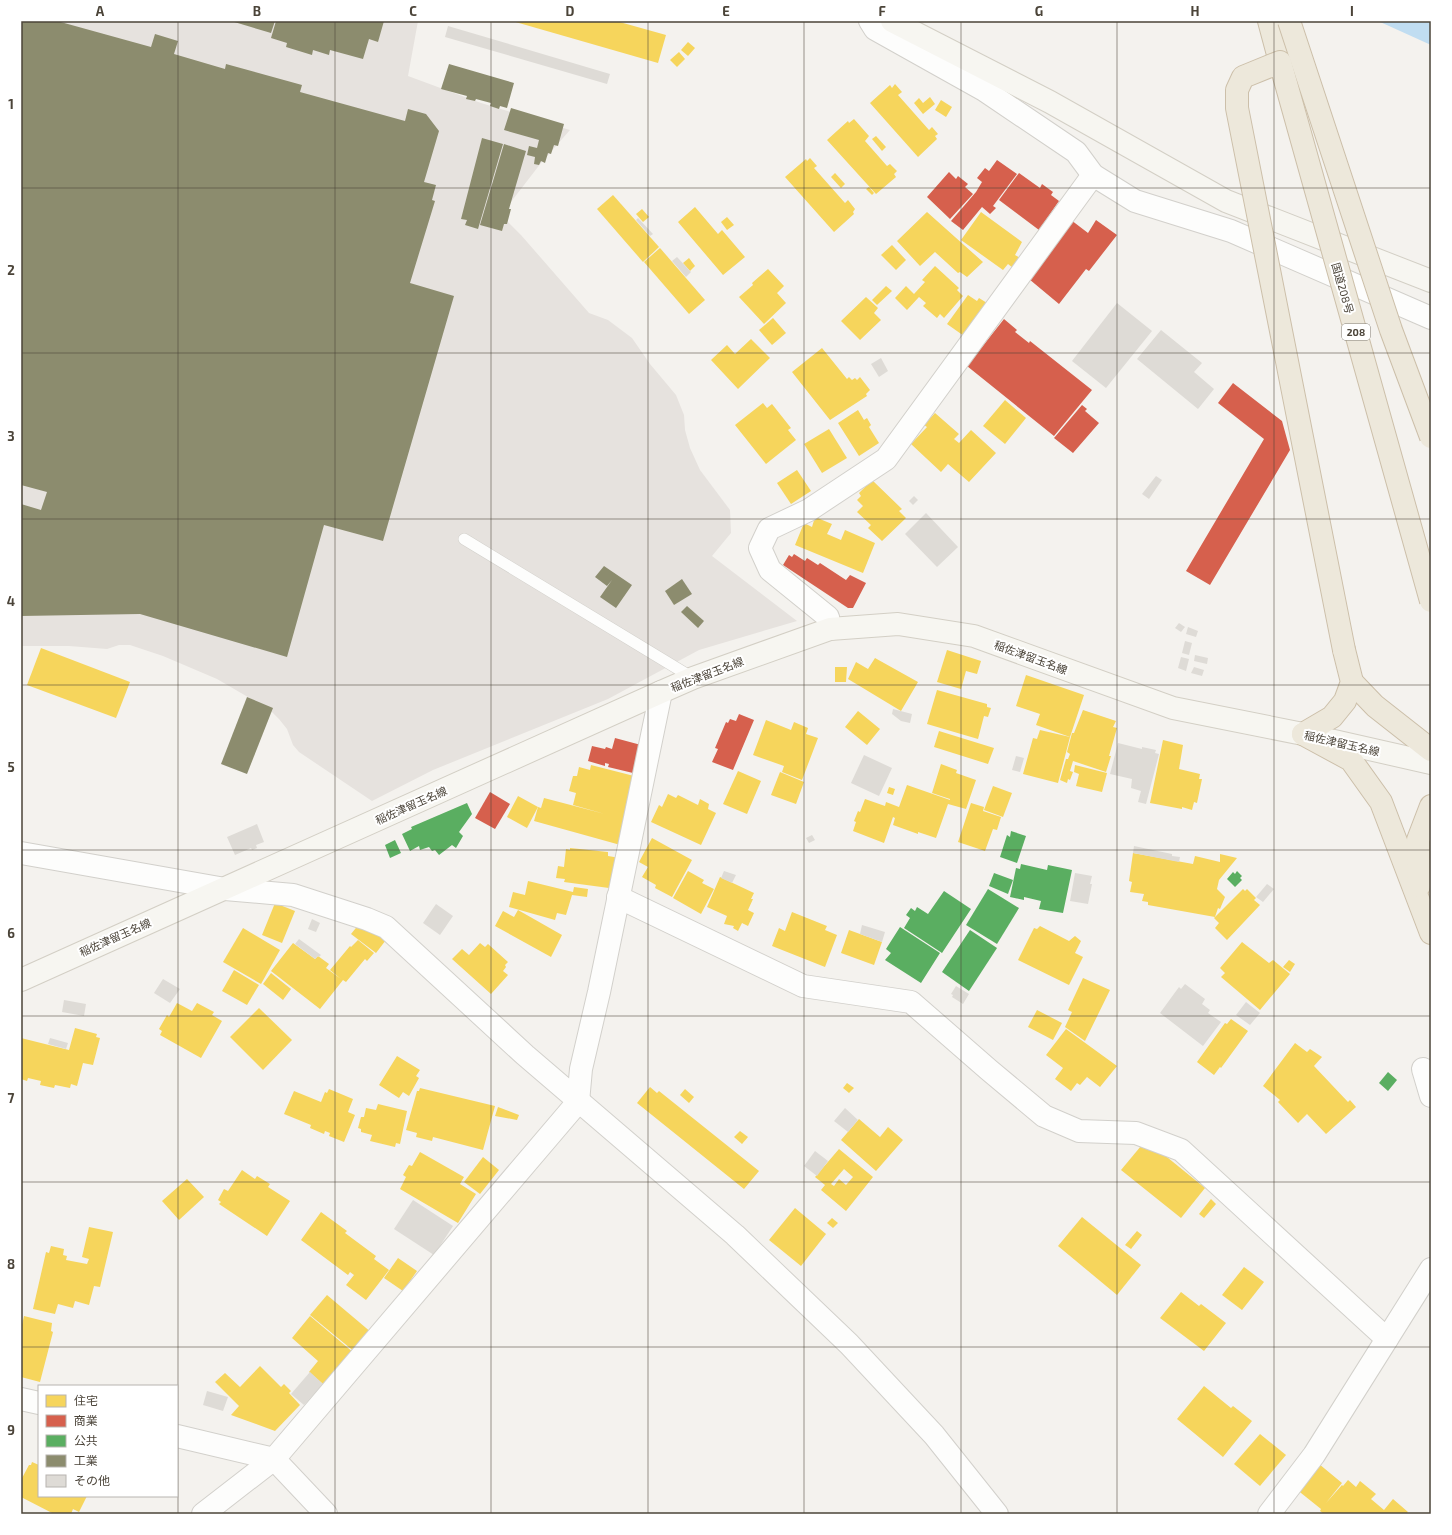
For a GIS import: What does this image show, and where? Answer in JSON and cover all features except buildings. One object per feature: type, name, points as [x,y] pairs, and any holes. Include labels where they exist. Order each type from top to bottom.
[{"type":"highway","name":"国道208号","points":[[1269,21],[1431,601]]},
{"type":"highway","points":[[1289,21],[1391,330],[1431,437]]},
{"type":"highway","points":[[1280,62],[1243,77],[1237,90],[1237,108],[1344,650],[1352,682],[1375,706],[1416,740],[1431,750]]},
{"type":"highway","points":[[1303,734],[1332,717],[1345,701],[1352,682]]},
{"type":"highway","points":[[1303,734],[1351,760],[1381,802],[1431,933]]},
{"type":"highway","points":[[1419,901],[1418,840],[1431,806]]},
{"type":"main road","points":[[892,21],[1050,102],[1226,201],[1431,281]]},
{"type":"main road","name":"稲佐津留玉名線","points":[[21,980],[693,678],[830,629],[898,624],[974,636],[1173,708],[1303,734],[1431,764]]},
{"type":"street","points":[[870,21],[876,29],[984,90],[1076,152],[1093,175],[1135,202],[1231,231],[1431,318]]},
{"type":"street","points":[[830,629],[828,617],[770,570],[760,548],[769,529],[809,510],[886,459],[1093,175]]},
{"type":"street","points":[[203,1514],[274,1459],[578,1102],[581,1069],[661,692]]},
{"type":"street","points":[[21,853],[225,889],[293,895],[367,919],[386,927],[578,1102],[735,1235],[849,1344],[934,1434],[997,1514]]},
{"type":"street","points":[[618,898],[803,986],[911,1002],[1044,1116],[1079,1131],[1136,1133],[1181,1150],[1387,1339]]},
{"type":"street","points":[[1423,1069],[1431,1096]]},
{"type":"street","points":[[1269,1514],[1314,1455],[1431,1269]]},
{"type":"street","points":[[21,1399],[38,1403]]},
{"type":"street","points":[[178,1436],[274,1459],[326,1514]]},
{"type":"lane","points":[[464,539],[693,678]]},
{"type":"shaded area","points":[[21,21],[418,21],[408,76],[481,103],[570,130],[541,163],[507,207],[508,222],[589,313],[608,320],[632,338],[650,364],[676,395],[684,415],[685,430],[690,448],[700,470],[730,510],[731,533],[712,556],[797,621],[699,650],[608,699],[433,770],[372,801],[299,752],[293,745],[287,729],[270,710],[217,679],[163,656],[130,645],[119,645],[107,649],[69,646],[21,646]]},
{"type":"water","points":[[1378,21],[1431,21],[1431,45]]}]
